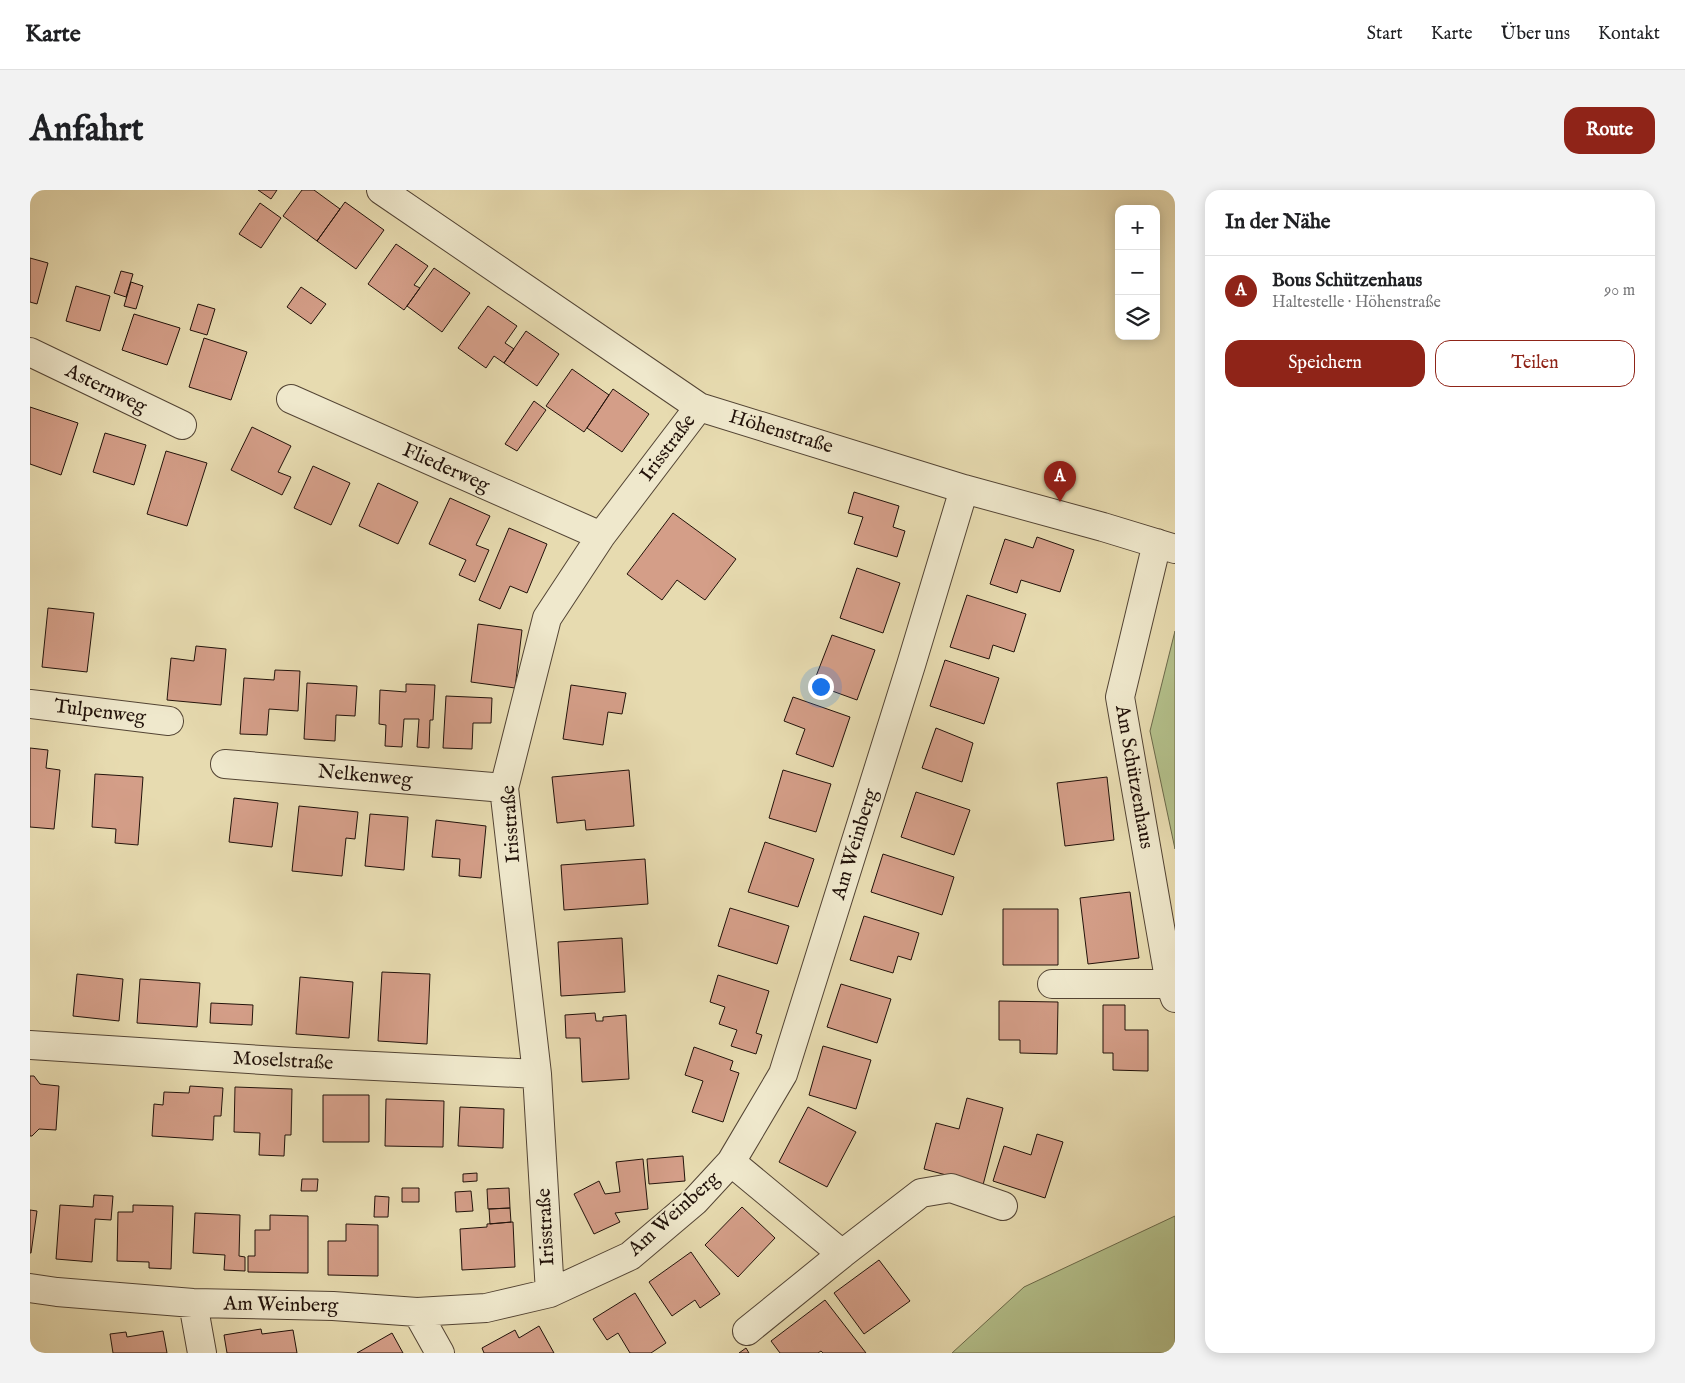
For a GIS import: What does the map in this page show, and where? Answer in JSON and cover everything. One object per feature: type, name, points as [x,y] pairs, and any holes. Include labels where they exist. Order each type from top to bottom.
[{"type":"street","name":"Höhenstraße","points":[[381,190],[700,407],[964,489],[1094,524],[1166,546]]},
{"type":"street","name":"Asternweg","points":[[30,352],[182,425]]},
{"type":"street","name":"Fliederweg","points":[[291,399],[601,536]]},
{"type":"street","name":"Irisstraße","points":[[550,1293],[537,1074],[504,788],[547,618],[601,536],[700,407]]},
{"type":"street","name":"Am Weinberg","points":[[30,1288],[57,1292],[193,1303],[333,1306],[417,1312],[486,1308],[550,1293],[630,1256],[695,1201],[731,1162],[783,1074],[964,489]]},
{"type":"street","name":"Am Schützenhaus","points":[[1052,984],[1173,991],[1120,697],[1166,546]]},
{"type":"street","name":"Tulpenweg","points":[[30,704],[169,721]]},
{"type":"street","name":"Nelkenweg","points":[[225,764],[504,788]]},
{"type":"street","name":"Moselstraße","points":[[30,1045],[294,1062],[537,1074]]},
{"type":"street","points":[[731,1162],[842,1254]]},
{"type":"street","points":[[748,1331],[842,1254],[921,1193],[951,1188],[1003,1206]]},
{"type":"street","points":[[193,1303],[202,1353]]},
{"type":"street","points":[[417,1312],[440,1353]]},
{"type":"green space","points":[[1175,631],[1175,849],[1150,731]]},
{"type":"green space","points":[[1175,1216],[1175,1353],[952,1353],[1024,1287]]},
{"type":"building","points":[[258,190],[277,190],[271,199]]},
{"type":"building","points":[[302,190],[314,190],[340,209],[317,241],[283,216]]},
{"type":"building","points":[[345,202],[384,230],[356,269],[317,241]]},
{"type":"building","points":[[260,203],[281,218],[261,248],[239,234]]},
{"type":"building","points":[[396,244],[428,266],[414,285],[420,288],[404,310],[368,284]]},
{"type":"building","points":[[30,258],[48,263],[37,304],[30,302]]},
{"type":"building","points":[[434,268],[470,293],[442,332],[407,306]]},
{"type":"building","points":[[121,271],[133,274],[126,297],[114,293]]},
{"type":"building","points":[[131,282],[143,286],[136,309],[124,306]]},
{"type":"building","points":[[76,286],[110,296],[100,331],[66,321]]},
{"type":"building","points":[[301,287],[326,304],[311,324],[287,307]]},
{"type":"building","points":[[198,304],[215,309],[207,335],[190,330]]},
{"type":"building","points":[[488,306],[517,326],[505,343],[514,349],[504,363],[494,356],[486,368],[458,348]]},
{"type":"building","points":[[134,314],[180,328],[167,365],[122,350]]},
{"type":"building","points":[[526,331],[559,354],[537,386],[504,363]]},
{"type":"building","points":[[204,338],[247,352],[231,400],[189,387]]},
{"type":"building","points":[[572,369],[609,395],[584,432],[546,406]]},
{"type":"building","points":[[613,389],[649,414],[622,452],[587,428]]},
{"type":"building","points":[[534,401],[546,410],[517,451],[505,444]]},
{"type":"building","points":[[30,407],[78,423],[61,475],[30,464]]},
{"type":"building","points":[[252,427],[291,446],[278,472],[291,477],[282,495],[231,470]]},
{"type":"building","points":[[105,433],[146,445],[134,485],[93,472]]},
{"type":"building","points":[[166,451],[207,463],[187,526],[147,514]]},
{"type":"building","points":[[313,466],[350,483],[331,525],[294,508]]},
{"type":"building","points":[[378,483],[418,502],[398,544],[359,526]]},
{"type":"building","points":[[854,492],[899,506],[893,527],[905,531],[897,557],[854,544],[863,517],[848,513]]},
{"type":"building","points":[[450,498],[490,516],[476,545],[489,550],[475,582],[459,575],[466,560],[429,544]]},
{"type":"building","points":[[673,513],[736,559],[705,600],[677,580],[662,600],[627,574]]},
{"type":"building","points":[[509,528],[547,544],[527,593],[510,586],[500,609],[479,600]]},
{"type":"building","points":[[1037,537],[1074,550],[1060,592],[1021,580],[1017,593],[990,584],[1005,539],[1033,548]]},
{"type":"building","points":[[857,568],[900,583],[883,633],[840,618]]},
{"type":"building","points":[[967,595],[1026,614],[1014,652],[993,645],[989,659],[950,647]]},
{"type":"building","points":[[48,608],[94,613],[87,672],[42,667]]},
{"type":"building","points":[[478,624],[522,630],[515,688],[471,682]]},
{"type":"building","points":[[832,635],[875,650],[857,700],[813,684]]},
{"type":"building","points":[[196,646],[226,649],[221,705],[167,700],[171,658],[194,661]]},
{"type":"building","points":[[945,660],[999,678],[984,724],[930,706]]},
{"type":"building","points":[[275,670],[300,671],[298,711],[269,709],[267,735],[240,734],[244,678],[274,680]]},
{"type":"building","points":[[307,683],[357,686],[355,716],[336,715],[335,741],[304,739]]},
{"type":"building","points":[[406,684],[435,685],[433,720],[430,720],[429,748],[417,747],[419,719],[404,719],[402,747],[385,746],[386,725],[379,724],[380,690],[406,692]]},
{"type":"building","points":[[571,685],[626,693],[622,714],[608,712],[603,745],[563,739]]},
{"type":"building","points":[[446,696],[492,698],[491,723],[473,723],[472,749],[443,748]]},
{"type":"building","points":[[793,697],[850,717],[833,767],[796,754],[805,729],[784,721]]},
{"type":"building","points":[[936,728],[973,743],[962,782],[922,768]]},
{"type":"building","points":[[30,748],[48,750],[46,768],[60,770],[54,829],[30,827]]},
{"type":"building","points":[[629,770],[634,826],[586,830],[585,820],[557,823],[552,777]]},
{"type":"building","points":[[783,770],[831,784],[816,832],[769,818]]},
{"type":"building","points":[[95,774],[143,777],[138,845],[115,843],[116,829],[92,827]]},
{"type":"building","points":[[1107,777],[1114,840],[1065,846],[1057,783]]},
{"type":"building","points":[[916,792],[970,810],[954,855],[901,837]]},
{"type":"building","points":[[234,798],[278,803],[272,847],[229,842]]},
{"type":"building","points":[[299,806],[358,812],[355,839],[346,838],[342,876],[292,871]]},
{"type":"building","points":[[370,814],[408,817],[404,870],[365,866]]},
{"type":"building","points":[[436,820],[486,826],[481,878],[459,876],[460,859],[432,857]]},
{"type":"building","points":[[765,842],[814,859],[798,907],[748,892]]},
{"type":"building","points":[[883,854],[954,877],[942,915],[871,892]]},
{"type":"building","points":[[645,859],[648,904],[564,910],[561,865]]},
{"type":"building","points":[[1130,892],[1139,958],[1088,964],[1080,898]]},
{"type":"building","points":[[730,908],[789,926],[777,964],[718,946]]},
{"type":"building","points":[[1003,909],[1058,909],[1058,965],[1003,965]]},
{"type":"building","points":[[864,916],[919,933],[911,960],[898,956],[893,973],[850,960]]},
{"type":"building","points":[[622,938],[625,992],[561,996],[558,942]]},
{"type":"building","points":[[382,972],[430,974],[427,1044],[378,1041]]},
{"type":"building","points":[[77,974],[123,979],[119,1021],[73,1016]]},
{"type":"building","points":[[718,975],[769,991],[756,1033],[762,1035],[756,1054],[731,1046],[737,1030],[719,1024],[725,1007],[710,1002]]},
{"type":"building","points":[[300,977],[353,982],[349,1038],[296,1034]]},
{"type":"building","points":[[140,979],[200,983],[197,1027],[137,1023]]},
{"type":"building","points":[[841,984],[891,999],[877,1043],[827,1027]]},
{"type":"building","points":[[999,1001],[1058,1002],[1057,1054],[1020,1053],[1020,1040],[999,1040]]},
{"type":"building","points":[[211,1003],[253,1005],[252,1025],[210,1023]]},
{"type":"building","points":[[1103,1005],[1125,1005],[1125,1030],[1148,1030],[1148,1071],[1113,1070],[1113,1053],[1103,1053]]},
{"type":"building","points":[[595,1013],[596,1021],[603,1021],[603,1017],[626,1015],[629,1079],[582,1082],[580,1038],[566,1038],[565,1015]]},
{"type":"building","points":[[823,1046],[871,1060],[856,1109],[809,1095]]},
{"type":"building","points":[[694,1047],[733,1061],[730,1070],[739,1073],[723,1122],[692,1112],[703,1081],[685,1075]]},
{"type":"building","points":[[30,1076],[34,1076],[40,1084],[59,1086],[56,1130],[39,1129],[32,1136],[30,1136]]},
{"type":"building","points":[[190,1086],[223,1088],[221,1116],[214,1116],[213,1140],[152,1136],[154,1104],[163,1105],[164,1092],[189,1093]]},
{"type":"building","points":[[235,1087],[292,1089],[291,1135],[285,1135],[284,1156],[259,1155],[260,1133],[234,1132]]},
{"type":"building","points":[[323,1095],[369,1095],[369,1142],[323,1142]]},
{"type":"building","points":[[967,1098],[1003,1108],[983,1185],[924,1169],[936,1123],[959,1129]]},
{"type":"building","points":[[386,1099],[444,1101],[443,1147],[385,1146]]},
{"type":"building","points":[[460,1107],[504,1109],[503,1148],[458,1146]]},
{"type":"building","points":[[808,1107],[856,1132],[827,1187],[779,1162]]},
{"type":"building","points":[[1037,1134],[1063,1142],[1045,1198],[993,1181],[1004,1146],[1031,1155]]},
{"type":"building","points":[[683,1156],[685,1181],[649,1184],[647,1159]]},
{"type":"building","points":[[643,1159],[648,1209],[615,1213],[620,1222],[594,1234],[574,1194],[599,1181],[605,1194],[620,1192],[616,1162]]},
{"type":"building","points":[[477,1173],[477,1181],[463,1182],[463,1174]]},
{"type":"building","points":[[302,1179],[318,1179],[317,1191],[301,1191]]},
{"type":"building","points":[[402,1188],[419,1188],[419,1202],[402,1202]]},
{"type":"building","points":[[509,1188],[510,1208],[488,1209],[487,1189]]},
{"type":"building","points":[[471,1191],[473,1211],[456,1212],[455,1192]]},
{"type":"building","points":[[94,1195],[113,1196],[111,1220],[95,1219],[92,1262],[56,1259],[60,1205],[93,1207]]},
{"type":"building","points":[[375,1196],[389,1197],[388,1217],[374,1217]]},
{"type":"building","points":[[133,1205],[173,1206],[171,1269],[149,1268],[149,1262],[117,1261],[118,1212],[133,1212]]},
{"type":"building","points":[[742,1207],[775,1238],[738,1277],[705,1245]]},
{"type":"building","points":[[510,1208],[511,1222],[490,1224],[489,1209]]},
{"type":"building","points":[[30,1210],[37,1211],[31,1253],[30,1253]]},
{"type":"building","points":[[195,1213],[240,1215],[239,1256],[245,1257],[245,1271],[224,1270],[225,1255],[193,1253]]},
{"type":"building","points":[[270,1215],[308,1216],[308,1273],[248,1272],[248,1256],[255,1256],[255,1230],[270,1230]]},
{"type":"building","points":[[513,1222],[515,1267],[462,1270],[460,1229],[487,1227],[487,1224]]},
{"type":"building","points":[[346,1224],[378,1225],[378,1276],[328,1275],[328,1241],[346,1241]]},
{"type":"building","points":[[691,1252],[720,1294],[700,1308],[695,1300],[672,1316],[649,1282]]},
{"type":"building","points":[[879,1260],[910,1301],[864,1334],[834,1293]]},
{"type":"building","points":[[635,1293],[666,1343],[651,1353],[630,1353],[618,1333],[607,1340],[593,1319]]},
{"type":"building","points":[[825,1300],[866,1353],[823,1353],[821,1351],[818,1353],[780,1353],[771,1341]]},
{"type":"building","points":[[539,1326],[554,1353],[484,1353],[482,1348],[515,1330],[519,1338]]},
{"type":"building","points":[[261,1329],[262,1334],[293,1330],[297,1353],[227,1353],[224,1335]]},
{"type":"building","points":[[163,1331],[167,1353],[113,1353],[110,1334],[126,1332],[127,1337]]},
{"type":"building","points":[[392,1333],[403,1353],[357,1353]]},
{"type":"building","points":[[746,1348],[749,1353],[739,1353]]},
{"type":"place","name":"Bous Schützenhaus","points":[[1060,502]]}]
